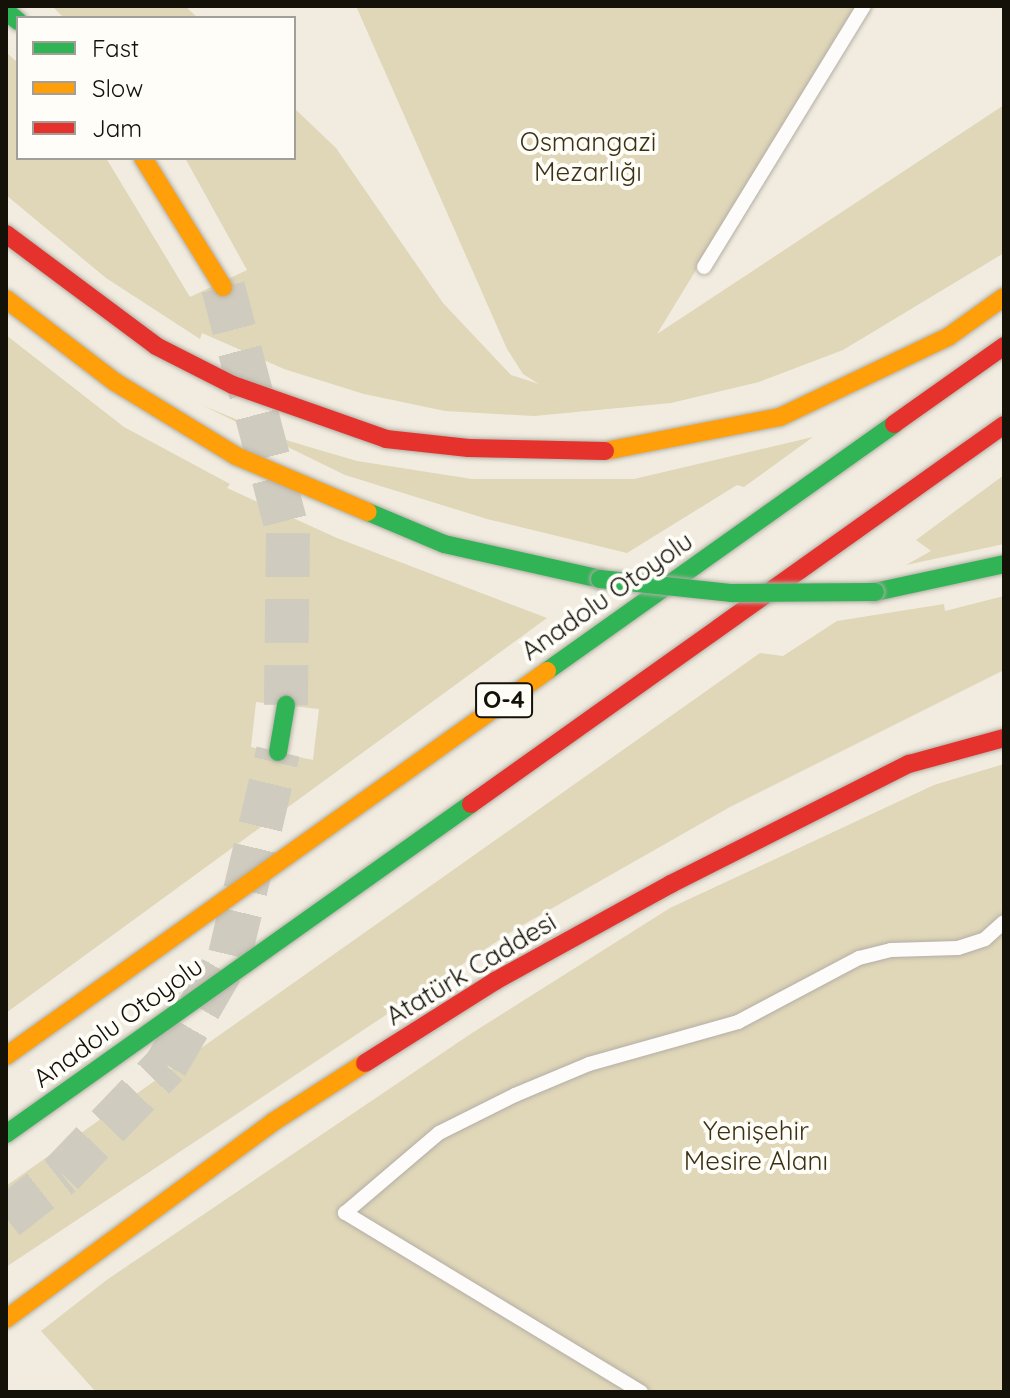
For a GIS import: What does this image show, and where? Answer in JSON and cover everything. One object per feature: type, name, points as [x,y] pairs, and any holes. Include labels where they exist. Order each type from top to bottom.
[{"type":"main road","points":[[144,160],[223,287]]},
{"type":"main road","points":[[6,234],[156,346],[233,385],[386,439],[469,448],[601,452],[780,417],[948,337],[1004,297]]},
{"type":"main road","points":[[6,299],[115,382],[236,456],[444,544],[600,579],[732,593],[875,592],[1004,564]]},
{"type":"main road","name":"Anadolu Otoyolu","points":[[6,1056],[1004,346]]},
{"type":"main road","name":"Anadolu Otoyolu","points":[[6,1134],[1004,425]]},
{"type":"main road","points":[[278,752],[286,705]]},
{"type":"main road","name":"Atatürk Caddesi","points":[[6,1319],[273,1122],[495,981],[671,884],[909,764],[1004,738]]},
{"type":"lane","points":[[704,267],[864,6]]},
{"type":"lane","points":[[641,1392],[345,1213],[439,1133],[515,1095],[589,1064],[738,1022],[859,958],[891,950],[958,948],[985,939],[1004,922]]},
{"type":"green space","points":[[52,6],[185,6],[196,16],[62,16]]},
{"type":"green space","name":"Osmangazi Mezarlığı","points":[[356,6],[857,6],[657,334],[1004,105],[1004,253],[843,350],[759,382],[671,403],[534,416],[445,411],[364,394],[284,369],[202,333],[200,339],[106,278],[6,195],[6,52],[16,61],[16,160],[107,160],[190,297],[247,270],[186,160],[296,160],[296,110],[336,148],[443,303],[511,375],[539,384],[523,374],[507,349]]},
{"type":"green space","points":[[6,335],[124,427],[230,484],[227,488],[337,538],[547,618],[6,1013]],"holes":[[[256,702],[319,709],[313,760],[251,747]]]},
{"type":"green space","points":[[204,406],[289,441],[357,461],[472,479],[634,479],[813,437],[744,487],[737,485],[627,553],[487,519],[345,475]]},
{"type":"green space","points":[[1004,475],[1004,544],[906,565],[931,551],[916,540]]},
{"type":"green space","points":[[1004,596],[1004,670],[730,807],[514,930],[6,1267],[6,1186],[760,653],[783,656],[837,621],[944,604],[945,611]]},
{"type":"green space","name":"Yenişehir Mesire Alanı","points":[[1004,764],[1004,1392],[96,1392],[41,1331],[108,1279],[472,1033],[670,908],[934,785]]},
{"type":"tunnel","points":[[223,287],[288,533],[286,705]]},
{"type":"tunnel","points":[[6,1218],[62,1174],[166,1065],[230,955],[278,752]]},
{"type":"traffic: fast","points":[[6,11],[16,19]]},
{"type":"traffic: fast","points":[[547,671],[894,424]]},
{"type":"traffic: fast","points":[[368,512],[444,544],[600,579]]},
{"type":"traffic: fast","points":[[875,592],[1004,564]]},
{"type":"traffic: fast","points":[[600,579],[732,593],[875,592]]},
{"type":"traffic: fast","points":[[278,752],[286,705]]},
{"type":"traffic: fast","points":[[6,1134],[471,804]]},
{"type":"traffic: slow","points":[[144,160],[223,287]]},
{"type":"traffic: slow","points":[[605,451],[780,417],[948,337],[1004,297]]},
{"type":"traffic: slow","points":[[6,299],[115,382],[236,456],[368,512]]},
{"type":"traffic: slow","points":[[6,1056],[547,671]]},
{"type":"traffic: slow","points":[[6,1319],[273,1122],[365,1063]]},
{"type":"traffic: jam","points":[[6,234],[156,346],[233,385],[386,439],[469,448],[605,451]]},
{"type":"traffic: jam","points":[[894,424],[1004,346]]},
{"type":"traffic: jam","points":[[471,804],[1004,425]]},
{"type":"traffic: jam","points":[[365,1063],[495,981],[671,884],[909,764],[1004,738]]}]
